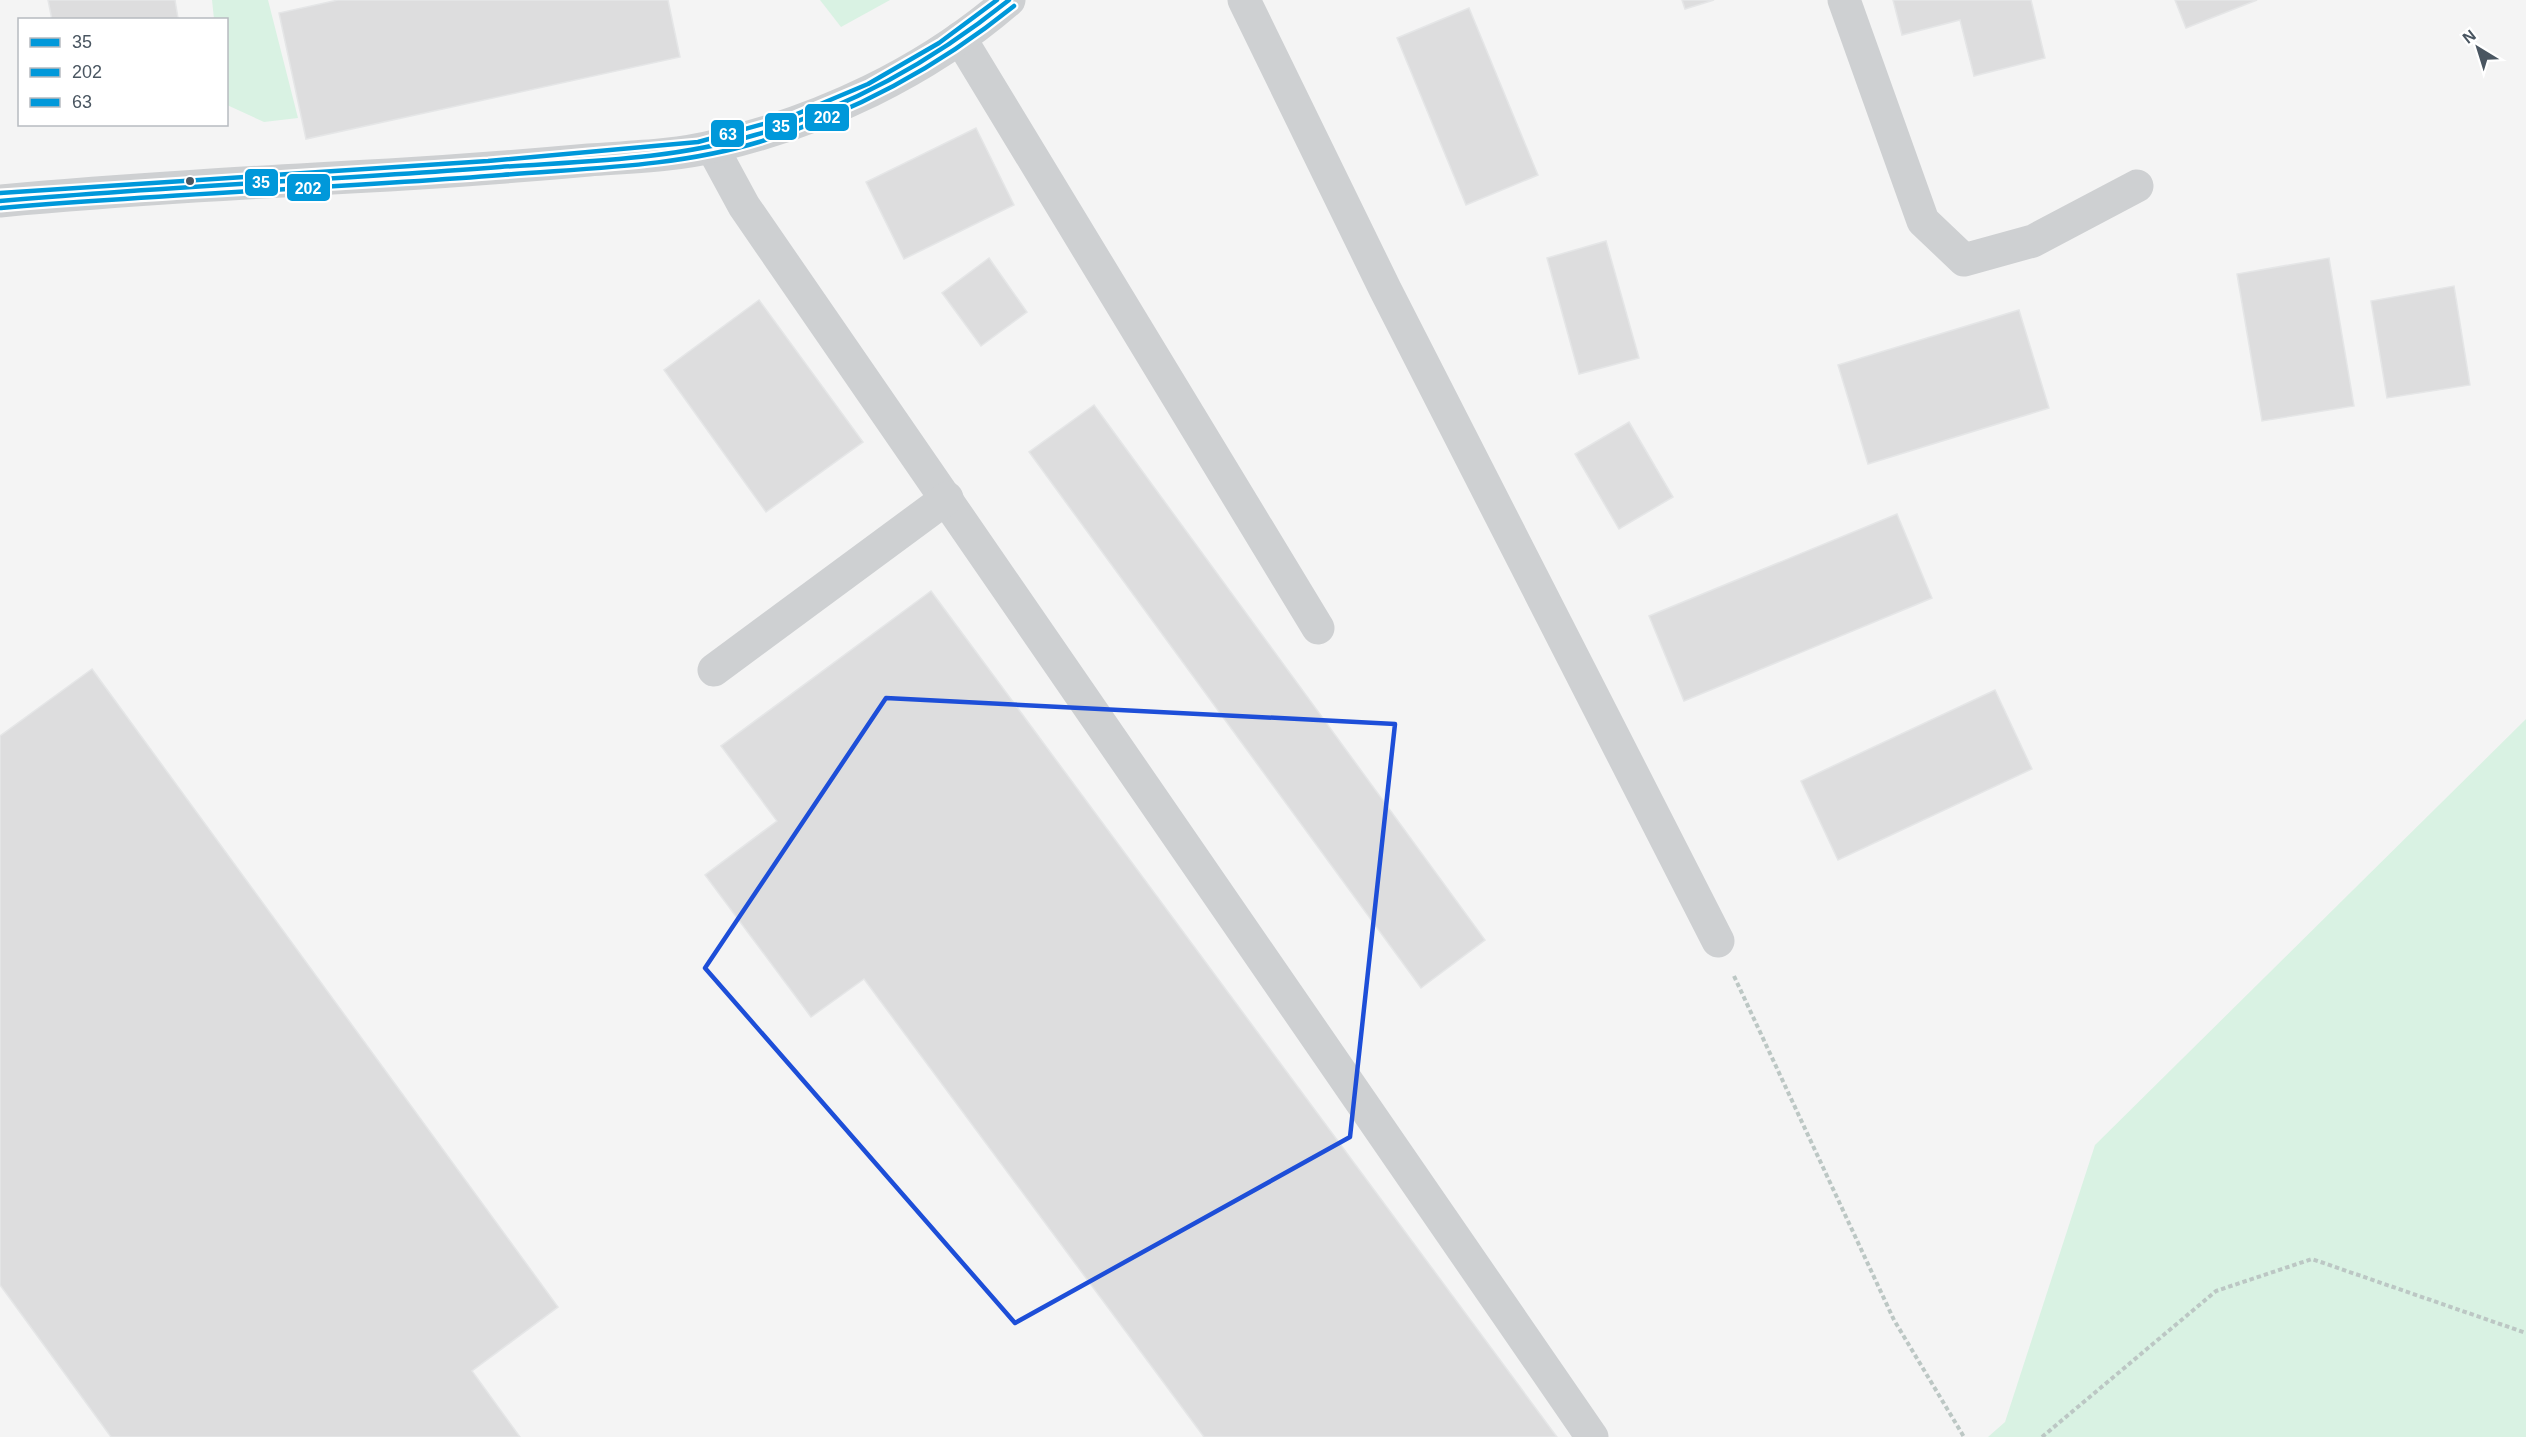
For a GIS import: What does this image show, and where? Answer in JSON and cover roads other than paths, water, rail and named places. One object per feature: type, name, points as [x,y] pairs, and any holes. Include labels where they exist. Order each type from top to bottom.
[{"type":"street","points":[[0,201],[121,190],[440,172],[621,158],[712,147],[819,114],[931,58],[1010,0]]},
{"type":"street","points":[[1244,0],[1391,299],[1718,941]]},
{"type":"street","points":[[1844,0],[1923,221],[1964,260],[2033,241],[2137,186]]},
{"type":"street","points":[[960,38],[1318,628]]},
{"type":"street","points":[[712,147],[744,206],[1592,1437]]},
{"type":"street","points":[[714,670],[947,498]]}]
